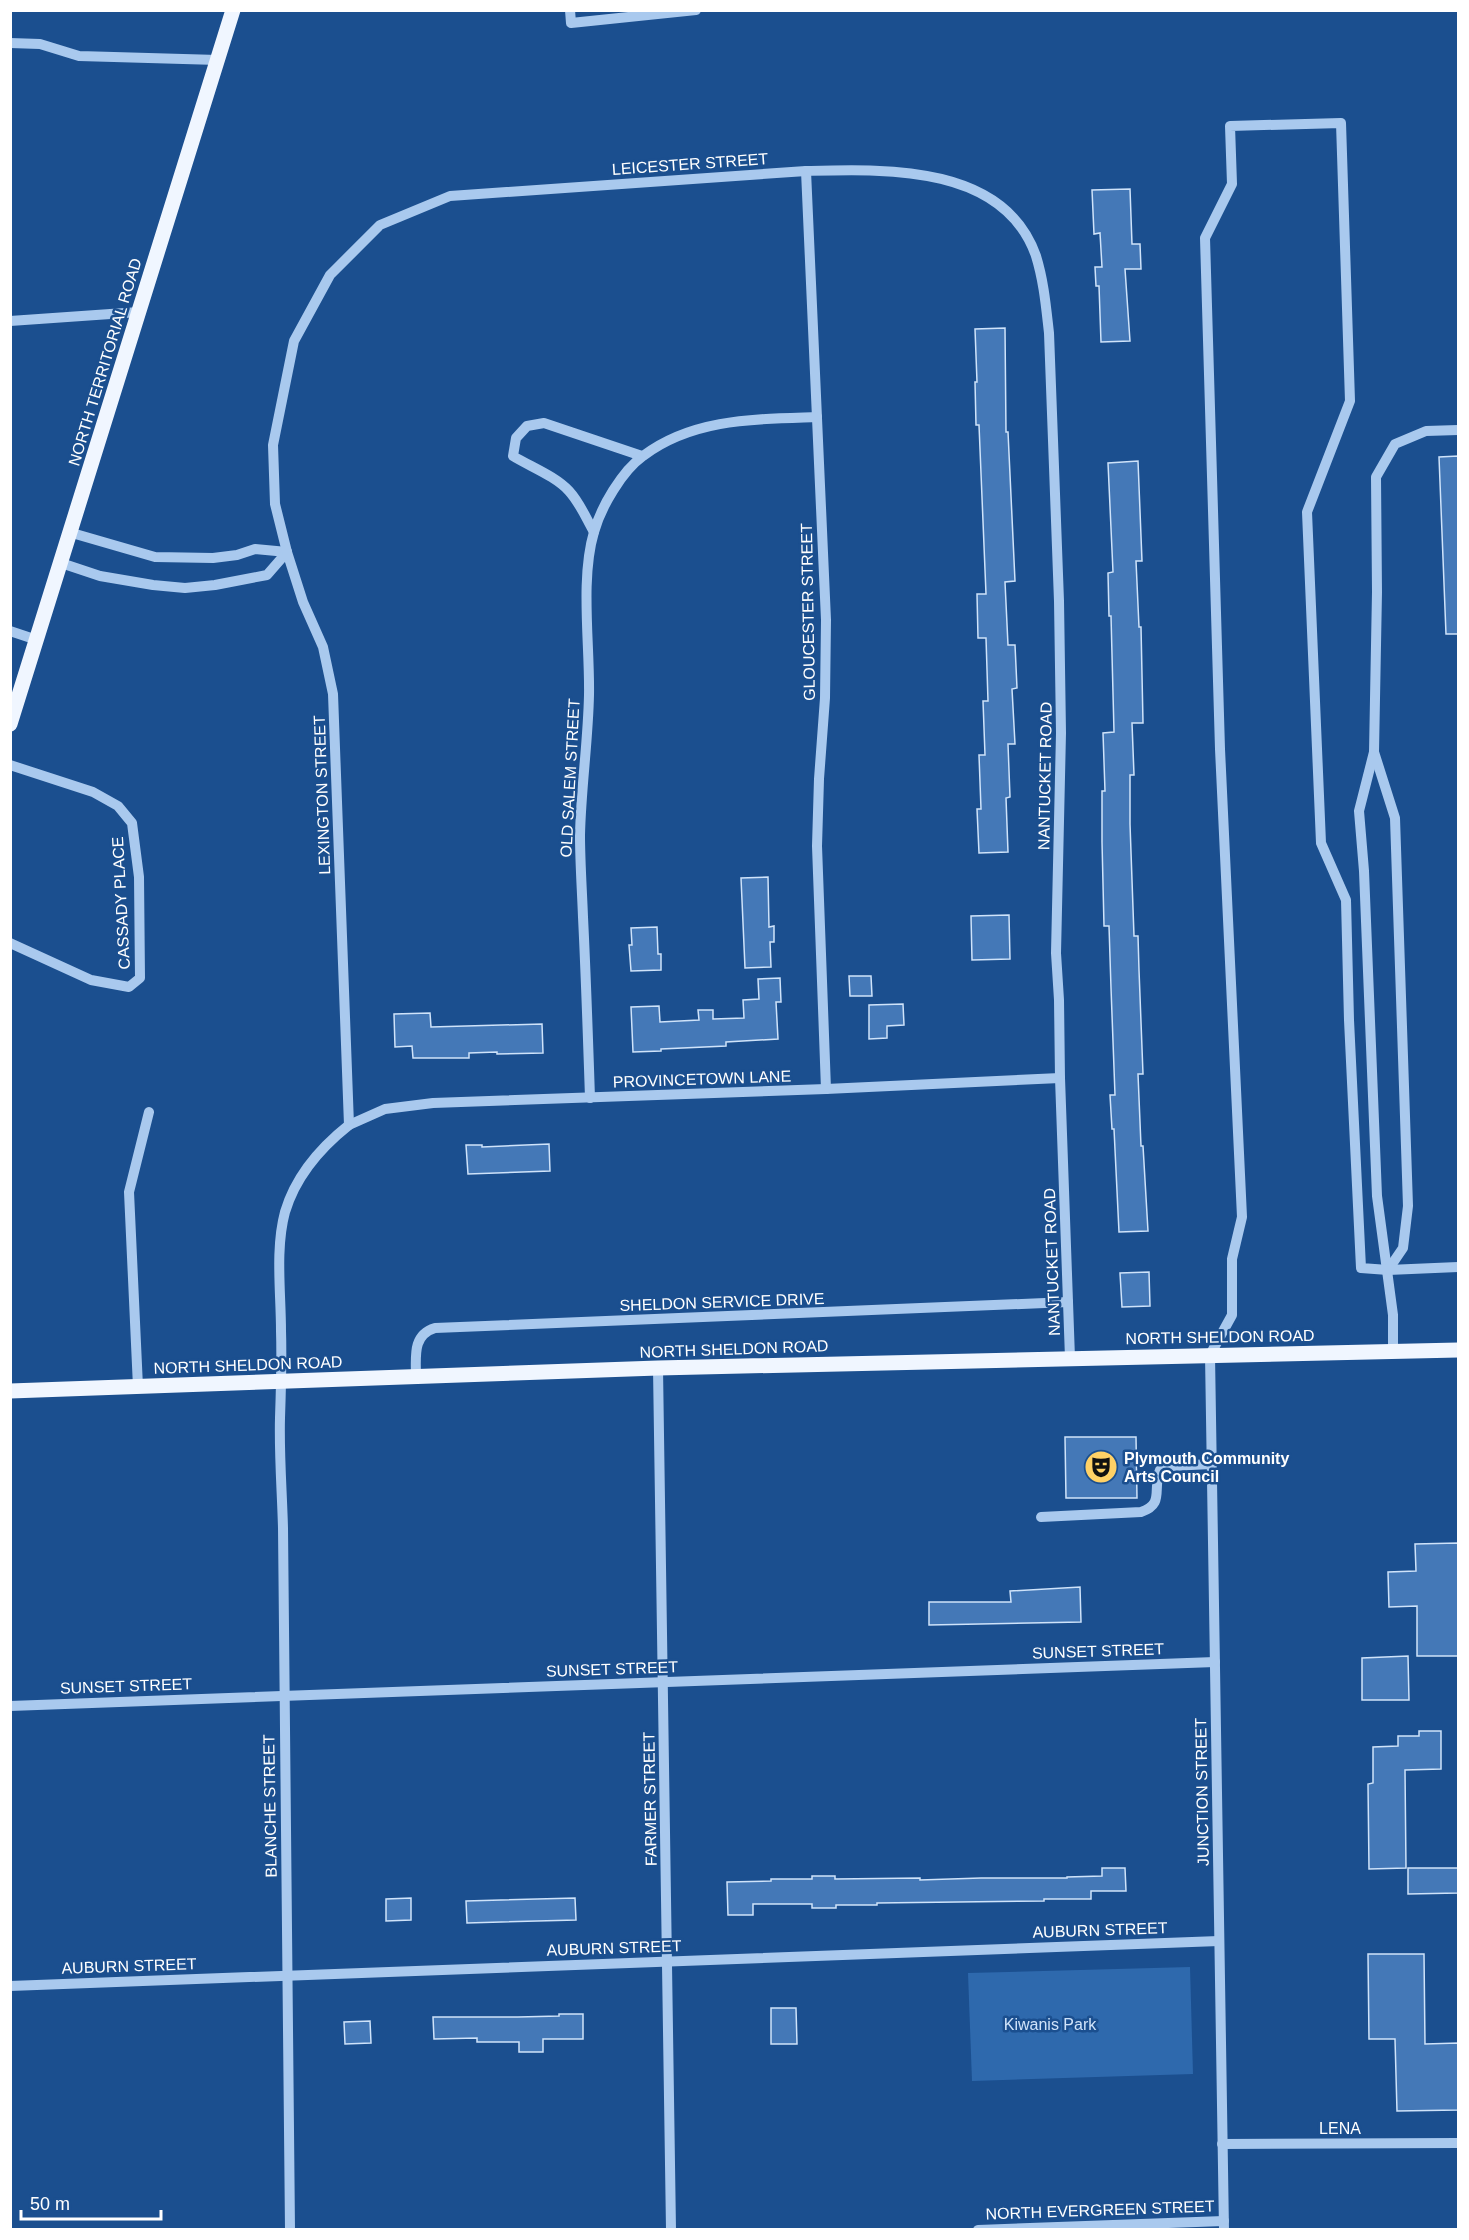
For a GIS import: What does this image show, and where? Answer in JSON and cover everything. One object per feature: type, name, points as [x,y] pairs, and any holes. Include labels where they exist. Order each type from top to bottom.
[{"type":"main road","name":"NORTH TERRITORIAL ROAD","points":[[10,724],[72,533],[233,10]]},
{"type":"main road","name":"NORTH SHELDON ROAD","points":[[10,1391],[658,1368],[1458,1350]]},
{"type":"street","points":[[570,10],[572,23],[696,10]]},
{"type":"street","points":[[10,43],[40,44],[79,56],[218,60]]},
{"type":"street","points":[[1210,1355],[1232,1316],[1232,1259],[1242,1217],[1220,749],[1205,238],[1232,184],[1230,126],[1341,123],[1350,400],[1307,512],[1321,843],[1346,900],[1349,1031],[1361,1269],[1458,1267]]},
{"type":"street","name":"LEICESTER STREET","points":[[380,225],[450,196],[806,171],[907,172],[978,190],[1001,207]]},
{"type":"street","name":"GLOUCESTER STREET","points":[[806,171],[826,620],[825,698],[817,846],[826,1089]]},
{"type":"street","name":"NANTUCKET ROAD","points":[[1001,207],[1019,226],[1035,254],[1045,291],[1049,333],[1062,733],[1056,953],[1070,1358]]},
{"type":"street","name":"LEXINGTON STREET","points":[[349,1125],[333,694],[323,647],[303,602],[275,504],[273,445],[294,341],[330,275],[380,225]]},
{"type":"street","points":[[10,321],[139,312]]},
{"type":"street","name":"OLD SALEM STREET","points":[[590,1098],[580,839],[589,698],[588,584],[594,532],[612,492],[642,456],[672,439],[707,426],[739,420],[817,417]]},
{"type":"street","points":[[594,532],[578,502],[569,491],[560,483],[513,456],[516,438],[527,426],[544,423],[642,456]]},
{"type":"street","points":[[1394,1352],[1394,1315],[1377,1196],[1365,882],[1359,811],[1374,752],[1377,591],[1376,477],[1395,444],[1426,431],[1458,430]]},
{"type":"street","points":[[72,533],[154,557],[213,558],[237,555],[255,549],[287,552]]},
{"type":"street","points":[[62,563],[100,576],[185,588],[267,575],[287,552]]},
{"type":"street","points":[[10,631],[37,640]]},
{"type":"street","points":[[1374,752],[1395,818],[1408,1206],[1403,1248],[1388,1270]]},
{"type":"street","name":"CASSADY PLACE","points":[[10,765],[93,792],[118,806],[132,823],[139,877],[140,978],[129,987],[91,980],[10,942]]},
{"type":"street","name":"PROVINCETOWN LANE","points":[[349,1125],[384,1109],[433,1103],[1060,1078]]},
{"type":"street","points":[[138,1388],[129,1192],[149,1112]]},
{"type":"street","points":[[282,1382],[280,1246],[285,1212],[296,1186],[311,1161],[330,1140],[349,1125]]},
{"type":"street","name":"SHELDON SERVICE DRIVE","points":[[416,1377],[417,1343],[423,1334],[435,1328],[1068,1302]]},
{"type":"street","name":"JUNCTION STREET","points":[[1210,1355],[1224,2225]]},
{"type":"street","name":"FARMER STREET","points":[[658,1368],[671,2229]]},
{"type":"street","name":"BLANCHE STREET","points":[[282,1382],[280,1419],[290,2229]]},
{"type":"street","points":[[1041,1517],[1141,1512],[1153,1507],[1155,1503],[1160,1470],[1171,1466],[1211,1464]]},
{"type":"street","name":"SUNSET STREET","points":[[10,1706],[1215,1662]]},
{"type":"street","name":"AUBURN STREET","points":[[10,1986],[1219,1941]]},
{"type":"street","name":"LENA","points":[[1222,2144],[1458,2143]]},
{"type":"street","name":"NORTH EVERGREEN STREET","points":[[978,2229],[1224,2225]]},
{"type":"green space","name":"Kiwanis Park","points":[[1190,1967],[1193,2074],[972,2081],[968,1973]]},
{"type":"building","points":[[1130,189],[1132,244],[1140,244],[1141,269],[1125,269],[1130,341],[1101,342],[1099,286],[1096,286],[1095,267],[1102,267],[1100,233],[1094,234],[1092,190]]},
{"type":"building","points":[[1005,328],[1006,432],[1008,432],[1015,581],[1005,582],[1008,645],[1015,645],[1017,688],[1012,689],[1015,744],[1008,744],[1010,797],[1006,798],[1008,852],[979,853],[977,809],[981,809],[979,755],[985,755],[983,701],[988,701],[986,638],[978,638],[977,594],[986,594],[979,425],[976,425],[975,329]]},
{"type":"building","points":[[1458,456],[1458,634],[1446,634],[1439,457]]},
{"type":"building","points":[[1138,461],[1142,561],[1136,561],[1139,627],[1141,627],[1143,723],[1132,723],[1134,775],[1130,775],[1130,824],[1134,936],[1138,936],[1143,1074],[1138,1074],[1141,1146],[1143,1146],[1148,1231],[1119,1232],[1110,1095],[1115,1095],[1109,926],[1104,926],[1102,842],[1102,791],[1105,791],[1103,733],[1114,732],[1108,573],[1113,572],[1108,463]]},
{"type":"building","points":[[768,877],[769,927],[774,926],[774,942],[770,942],[771,967],[745,968],[741,878]]},
{"type":"building","points":[[1009,915],[1010,959],[972,960],[971,916]]},
{"type":"building","points":[[657,927],[661,970],[631,971],[629,945],[632,945],[631,928]]},
{"type":"building","points":[[849,976],[871,976],[872,996],[850,996]]},
{"type":"building","points":[[780,978],[781,1002],[776,1002],[778,1039],[726,1042],[726,1046],[633,1052],[631,1007],[659,1006],[660,1022],[699,1020],[698,1010],[713,1010],[713,1019],[744,1018],[743,1000],[759,999],[758,979]]},
{"type":"building","points":[[903,1004],[904,1025],[887,1026],[887,1038],[869,1039],[869,1005]]},
{"type":"building","points":[[430,1013],[431,1027],[542,1024],[543,1053],[469,1053],[469,1058],[413,1058],[412,1046],[395,1047],[394,1014]]},
{"type":"building","points":[[549,1144],[550,1171],[468,1174],[466,1145],[482,1145],[482,1147]]},
{"type":"building","points":[[1149,1272],[1150,1306],[1122,1307],[1120,1273]]},
{"type":"building","name":"Plymouth Community Arts Council","points":[[1065,1437],[1136,1437],[1137,1498],[1066,1498]]},
{"type":"building","points":[[1458,1543],[1458,1656],[1417,1656],[1417,1606],[1389,1607],[1388,1572],[1416,1571],[1415,1544]]},
{"type":"building","points":[[1080,1587],[1081,1622],[929,1625],[929,1602],[1011,1602],[1010,1591]]},
{"type":"building","points":[[1408,1656],[1409,1700],[1362,1700],[1362,1658]]},
{"type":"building","points":[[1419,1731],[1441,1731],[1441,1769],[1405,1770],[1406,1868],[1369,1869],[1368,1784],[1373,1783],[1373,1747],[1398,1746],[1398,1736],[1419,1736]]},
{"type":"building","points":[[1102,1868],[1125,1868],[1126,1891],[1091,1891],[1091,1899],[1044,1899],[1044,1901],[877,1903],[877,1905],[836,1905],[836,1908],[812,1908],[812,1904],[753,1904],[753,1915],[728,1915],[727,1882],[812,1879],[812,1876],[835,1876],[835,1879],[920,1878],[920,1880],[1067,1878],[1102,1876]]},
{"type":"building","points":[[1408,1868],[1458,1868],[1458,1893],[1408,1894]]},
{"type":"building","points":[[411,1898],[411,1920],[386,1921],[386,1899]]},
{"type":"building","points":[[575,1898],[576,1920],[467,1923],[466,1901]]},
{"type":"building","points":[[1368,1954],[1424,1954],[1425,2044],[1458,2043],[1458,2110],[1397,2111],[1395,2039],[1369,2039]]},
{"type":"building","points":[[771,2008],[796,2008],[797,2044],[771,2044]]},
{"type":"building","points":[[559,2014],[583,2014],[583,2039],[543,2039],[543,2052],[519,2052],[519,2042],[477,2042],[477,2038],[434,2039],[433,2017],[518,2017],[559,2016]]},
{"type":"building","points":[[370,2021],[371,2043],[345,2044],[344,2022]]},
{"type":"place","name":"Plymouth Community Arts Council","points":[[1101,1467]]}]
